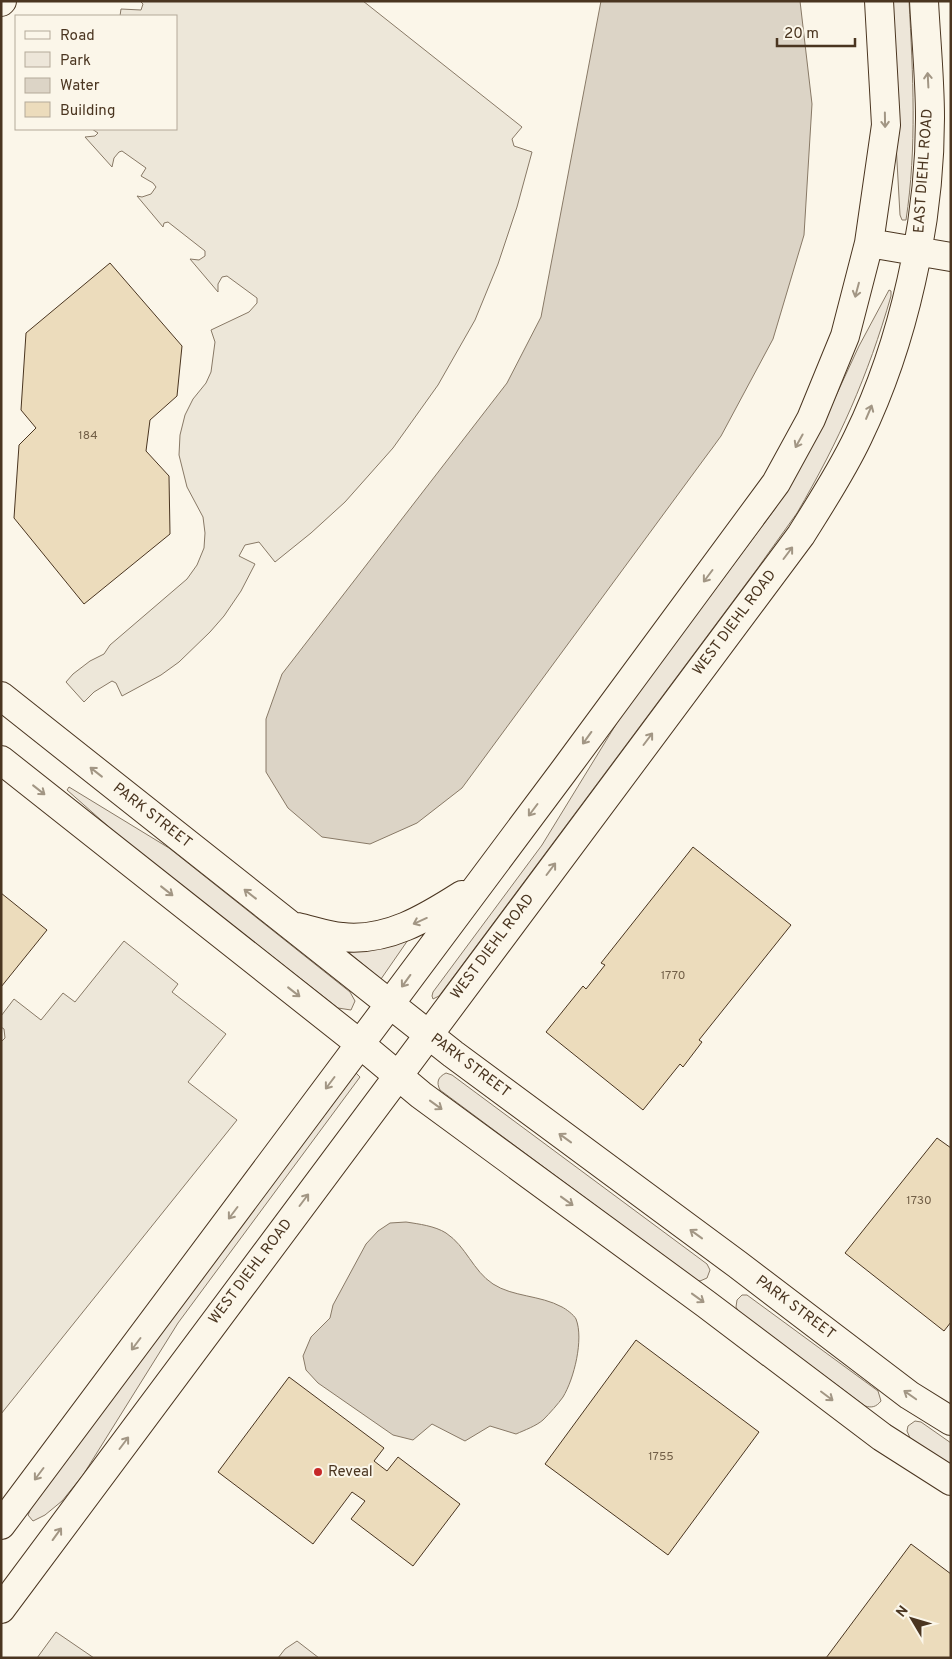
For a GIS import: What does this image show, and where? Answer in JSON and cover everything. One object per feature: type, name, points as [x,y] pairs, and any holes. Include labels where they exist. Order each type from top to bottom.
[{"type":"street","points":[[1,1525],[776,483],[811,418],[845,336],[869,243],[886,125],[879,1]]},
{"type":"street","name":"EAST DIEHL ROAD","points":[[918,251],[926,180],[930,119],[924,1]]},
{"type":"street","points":[[869,243],[951,257]]},
{"type":"street","name":"WEST DIEHL ROAD","points":[[1,1609],[801,535],[842,468],[859,436],[896,339],[918,251]]},
{"type":"street","name":"PARK STREET","points":[[1,696],[428,1034],[909,1395],[951,1421]]},
{"type":"street","points":[[1,760],[360,1044],[421,1095],[706,1304],[882,1437],[951,1481]]},
{"type":"street","points":[[289,924],[340,937],[360,938],[380,935],[426,918],[476,886]]},
{"type":"green space","points":[[888,1],[909,1],[913,83],[913,138],[906,220],[902,220],[900,215]]},
{"type":"green space","points":[[889,290],[891,291],[891,296],[873,354],[851,408],[826,460],[797,513],[439,996],[433,999],[433,992],[542,845],[623,713],[775,509],[821,428],[859,346]]},
{"type":"green space","points":[[69,787],[169,848],[350,992],[355,1001],[351,1010],[338,1008],[118,835],[67,790]]},
{"type":"green space","points":[[408,940],[381,979],[347,951]]},
{"type":"green space","points":[[356,1073],[360,1077],[178,1323],[83,1475],[62,1501],[45,1515],[33,1521],[28,1515],[33,1504]]},
{"type":"green space","points":[[446,1073],[452,1075],[707,1264],[710,1270],[707,1278],[700,1281],[696,1280],[440,1090],[438,1080]]},
{"type":"green space","points":[[742,1295],[747,1295],[878,1391],[881,1401],[874,1406],[865,1406],[738,1311],[736,1307],[737,1300]]},
{"type":"green space","points":[[915,1421],[921,1422],[951,1443],[951,1466],[910,1438],[907,1431],[908,1426]]},
{"type":"green space","points":[[297,1641],[319,1658],[278,1658],[285,1649]]},
{"type":"shaded area","points":[[140,1],[363,1],[522,127],[512,139],[514,146],[532,152],[517,207],[498,264],[475,320],[438,385],[393,448],[345,502],[275,562],[259,542],[245,545],[239,556],[255,564],[241,591],[224,616],[179,662],[161,675],[122,696],[116,683],[112,681],[94,692],[84,702],[66,682],[90,661],[104,654],[110,645],[187,579],[197,565],[204,548],[203,517],[187,487],[179,455],[180,435],[185,415],[211,372],[215,342],[211,330],[249,312],[257,303],[257,298],[227,276],[222,277],[218,284],[218,292],[190,259],[199,260],[205,256],[205,251],[168,222],[164,223],[163,227],[137,196],[142,197],[151,194],[156,187],[141,176],[146,168],[122,151],[114,158],[112,167],[85,137],[95,136],[98,133],[94,130],[178,130],[178,15],[120,15],[121,9],[141,10],[143,4]]},
{"type":"shaded area","points":[[124,941],[178,984],[172,992],[226,1034],[188,1082],[237,1120],[1,1414],[1,1042],[5,1038],[4,1029],[1,1027],[1,1016],[14,999],[41,1020],[63,993],[75,1002]]},
{"type":"shaded area","points":[[56,1632],[94,1658],[37,1658]]},
{"type":"water","points":[[601,1],[800,1],[812,104],[804,235],[773,339],[721,436],[462,788],[417,823],[370,844],[322,837],[288,808],[266,772],[266,719],[282,674],[507,383],[541,317]]},
{"type":"water","points":[[406,1222],[432,1227],[446,1233],[453,1238],[486,1279],[493,1284],[509,1291],[554,1303],[566,1309],[575,1317],[579,1337],[577,1359],[571,1380],[563,1397],[543,1420],[516,1434],[490,1426],[465,1441],[432,1424],[413,1440],[393,1435],[318,1383],[306,1370],[303,1356],[311,1337],[330,1318],[333,1305],[366,1244],[378,1231],[390,1223]]},
{"type":"building","points":[[110,263],[182,346],[177,396],[150,420],[146,451],[169,476],[170,534],[84,604],[14,518],[19,445],[36,428],[21,410],[26,333]]},
{"type":"building","points":[[693,847],[791,925],[699,1040],[702,1042],[683,1067],[680,1064],[643,1110],[546,1032],[583,986],[586,989],[605,965],[601,963]]},
{"type":"building","points":[[1,893],[47,930],[1,987]]},
{"type":"building","points":[[937,1138],[951,1148],[951,1322],[944,1331],[845,1253]]},
{"type":"building","points":[[636,1340],[759,1432],[668,1555],[545,1464]]},
{"type":"building","name":"Reveal","points":[[289,1377],[384,1448],[374,1461],[387,1471],[398,1457],[460,1504],[413,1566],[351,1519],[365,1501],[352,1492],[313,1544],[218,1472]]},
{"type":"building","points":[[911,1544],[951,1574],[951,1658],[826,1658]]},
{"type":"place","name":"Reveal","points":[[318,1472]]}]
